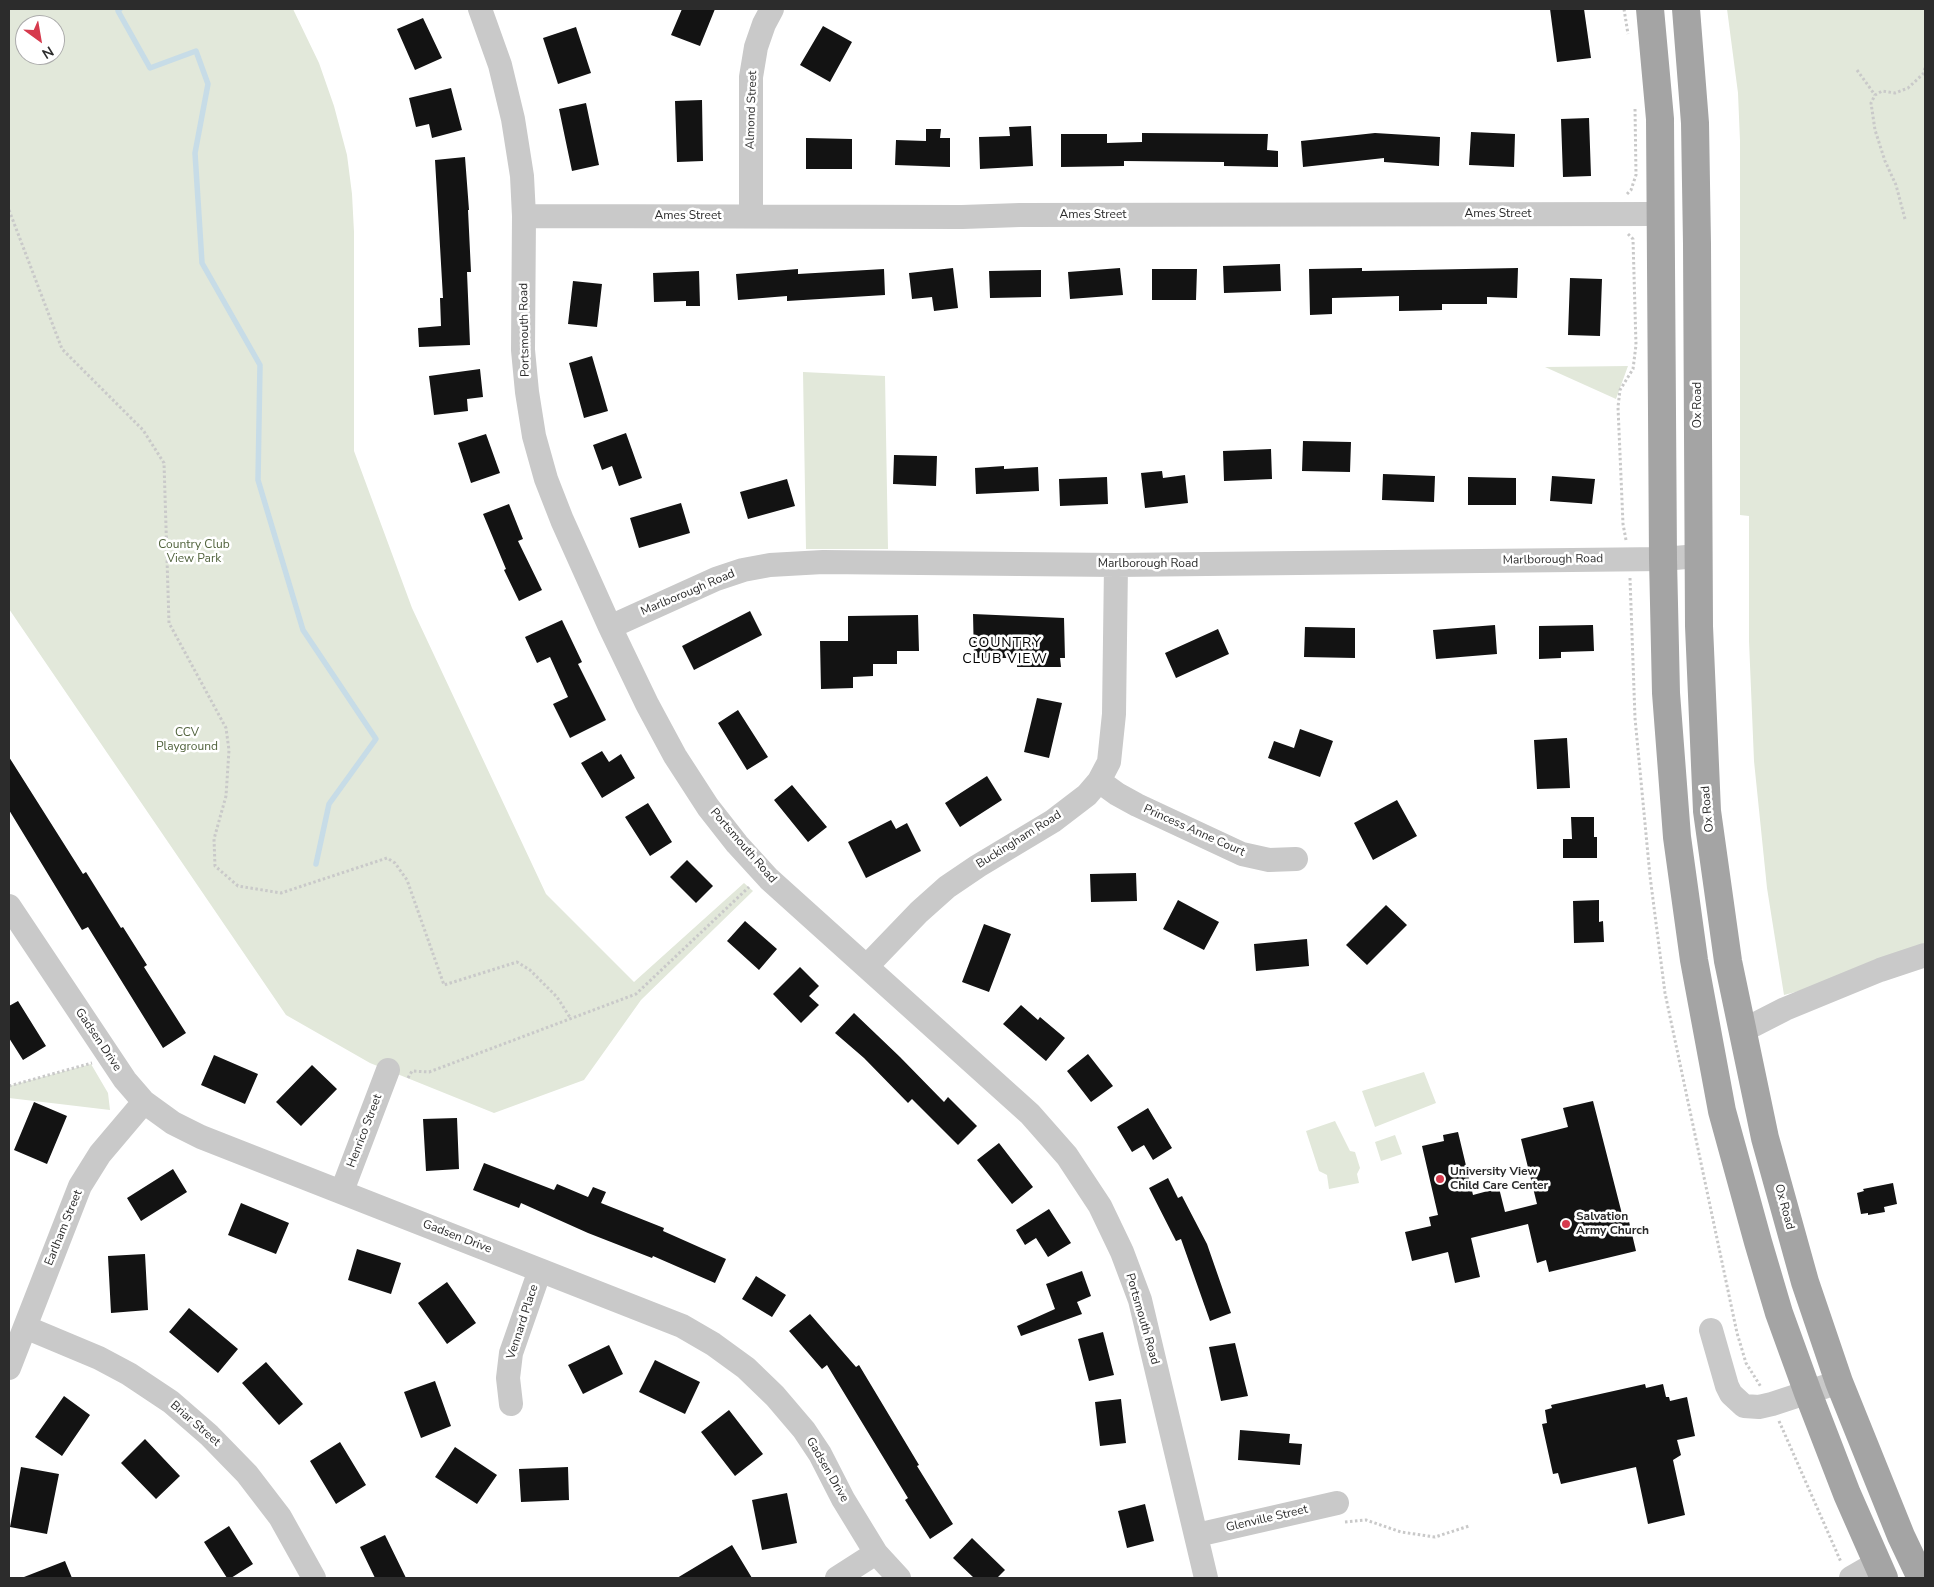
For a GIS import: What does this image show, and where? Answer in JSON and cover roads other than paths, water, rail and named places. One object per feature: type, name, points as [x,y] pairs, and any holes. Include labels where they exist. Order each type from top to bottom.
[{"type":"main road","points":[[1650,9],[1660,118],[1663,559],[1666,693],[1676,827],[1694,960],[1722,1111],[1740,1181],[1779,1313],[1847,1494],[1880,1571]]},
{"type":"main road","name":"Ox Road","points":[[1686,9],[1695,124],[1699,626],[1707,811],[1728,961],[1765,1138],[1805,1282],[1839,1382],[1901,1536],[1921,1578]]},
{"type":"street","name":"Portsmouth Road","points":[[480,9],[500,66],[513,119],[522,176],[524,216],[523,350],[534,436],[546,479],[562,520],[610,627],[674,756],[708,807],[737,844],[764,873],[1030,1114],[1067,1156],[1100,1206],[1122,1252],[1140,1300],[1206,1578]]},
{"type":"street","name":"Almond Street","points":[[751,216],[751,77],[756,47],[764,24],[772,9]]},
{"type":"street","name":"Ames Street","points":[[524,216],[962,217],[1030,215],[1662,214]]},
{"type":"street","name":"Marlborough Road","points":[[610,627],[716,578],[770,565],[823,562],[1116,565],[1663,559],[1698,556]]},
{"type":"street","name":"Buckingham Road","points":[[867,966],[919,912],[948,887],[978,866],[1053,821],[1087,795],[1099,781],[1109,762],[1114,714],[1116,565]]},
{"type":"street","name":"Princess Anne Court","points":[[1099,781],[1137,805],[1242,854],[1269,860],[1296,859]]},
{"type":"street","name":"Gadsen Drive","points":[[9,906],[124,1080],[144,1102],[173,1123],[201,1137],[682,1326],[713,1344],[746,1368],[775,1396],[804,1430],[820,1454],[842,1499],[876,1553],[899,1578]]},
{"type":"street","points":[[1742,1031],[1784,1009],[1925,954]]},
{"type":"street","name":"Henrico Street","points":[[342,1191],[388,1070]]},
{"type":"street","name":"Earlham Street","points":[[9,1368],[80,1186],[100,1154],[144,1102]]},
{"type":"street","name":"Vennard Place","points":[[511,1404],[508,1378],[511,1353],[540,1270]]},
{"type":"street","name":"Briar Street","points":[[25,1327],[99,1358],[129,1374],[171,1402],[209,1435],[247,1474],[280,1517],[314,1578]]},
{"type":"street","points":[[1711,1330],[1727,1386],[1731,1394],[1744,1406],[1759,1407],[1839,1382]]},
{"type":"street","name":"Glenville Street","points":[[1197,1535],[1336,1503]]},
{"type":"street","points":[[837,1578],[876,1553]]},
{"type":"street","points":[[1851,1578],[1880,1571]]},
{"type":"waterway","points":[[120,9],[118,11],[150,68],[196,51],[208,84],[195,153],[202,263],[260,365],[258,480],[303,630],[376,739],[329,804],[316,864]]},
{"type":"place","name":"University View Child Care Center","points":[[1440,1179]]},
{"type":"place","name":"Salvation Army Church","points":[[1566,1224]]},
{"type":"district","name":"COUNTRY CLUB VIEW","points":[[1005,652]]},
{"type":"park label","name":"Country Club View Park","points":[[194,552]]},
{"type":"park label","name":"CCV Playground","points":[[187,740]]}]
